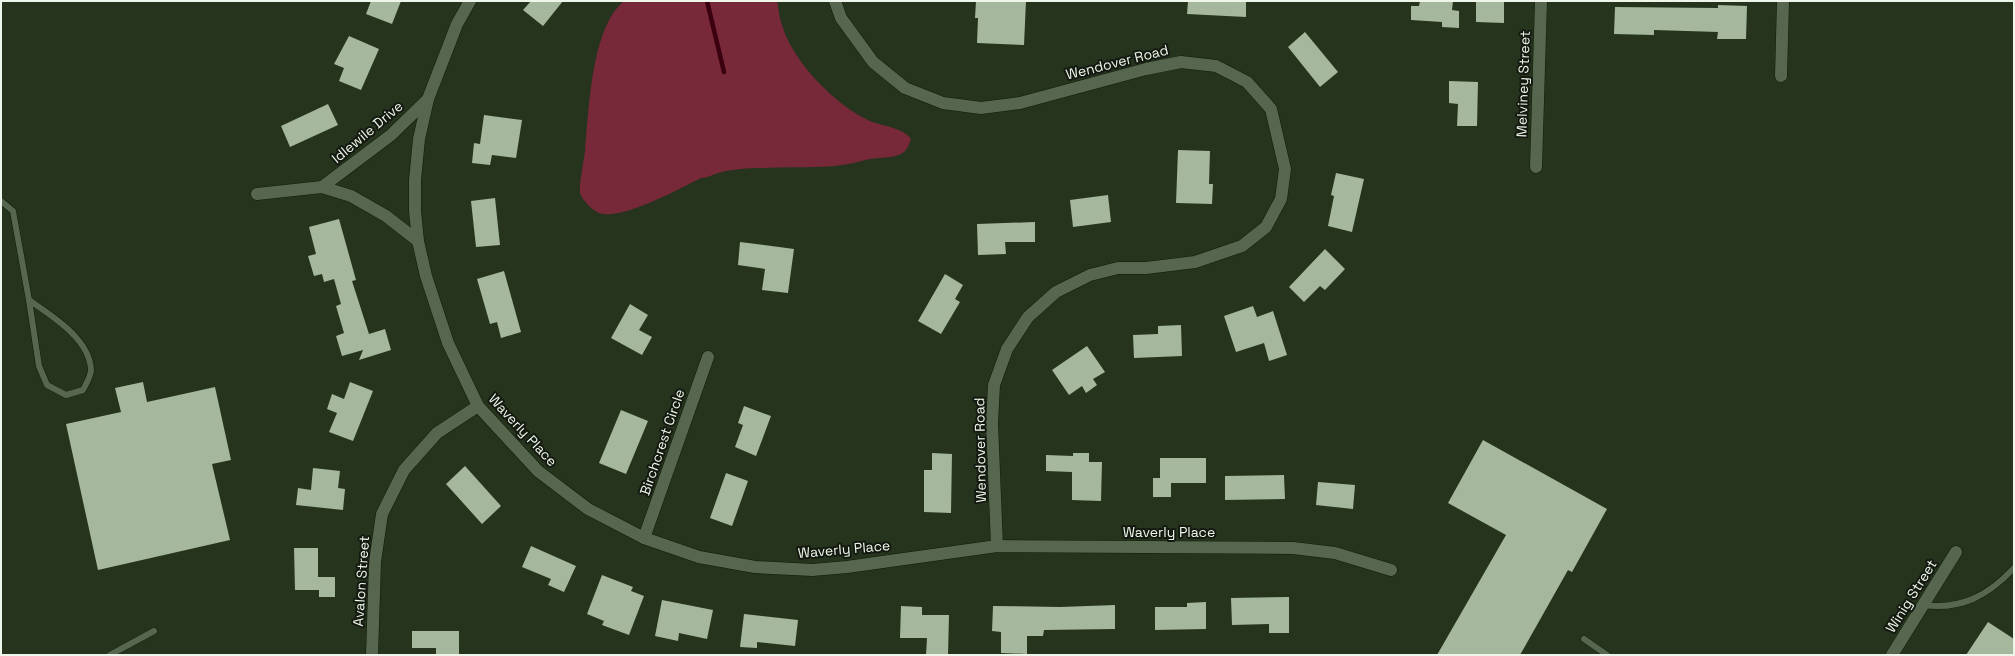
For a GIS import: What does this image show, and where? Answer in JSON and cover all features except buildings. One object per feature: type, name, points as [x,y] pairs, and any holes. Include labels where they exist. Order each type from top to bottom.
[{"type":"street","name":"Waverly Place","points":[[470,1],[457,24],[428,99],[419,139],[414,180],[418,241],[426,276],[448,343],[478,406],[538,471],[588,509],[644,538],[699,557],[755,567],[812,570],[847,567],[997,546],[1294,548],[1335,553],[1391,570]]},
{"type":"street","name":"Wendover Road","points":[[834,1],[841,18],[873,62],[905,88],[943,103],[981,108],[1020,103],[1146,69],[1182,62],[1216,66],[1247,82],[1271,109],[1286,169],[1281,199],[1266,226],[1242,246],[1195,262],[1146,268],[1118,268],[1090,275],[1056,292],[1028,317],[1006,349],[994,385],[992,424],[997,546]]},
{"type":"street","name":"Melviney Street","points":[[1536,167],[1541,1]]},
{"type":"street","points":[[1781,76],[1783,1]]},
{"type":"street","name":"Idlewile Drive","points":[[322,187],[391,135],[428,99]]},
{"type":"street","points":[[257,194],[322,187],[351,196],[386,216],[418,241]]},
{"type":"street","name":"Birchcrest Circle","points":[[644,538],[708,357]]},
{"type":"street","name":"Avalon Street","points":[[372,655],[374,562],[382,514],[404,470],[413,459],[437,433],[478,406]]},
{"type":"street","name":"Winig Street","points":[[1892,655],[1956,552]]},
{"type":"lane","points":[[1,201],[13,211],[39,366],[47,385],[66,395],[83,390],[92,371],[87,352],[62,322],[29,300]]},
{"type":"lane","points":[[1923,605],[1941,608],[1962,604],[1985,594],[2014,568]]},
{"type":"lane","points":[[110,655],[154,631]]},
{"type":"lane","points":[[1584,639],[1607,655]]},
{"type":"shaded area","points":[[624,1],[777,1],[781,22],[787,39],[805,67],[817,81],[843,105],[857,114],[870,121],[898,130],[908,135],[911,139],[908,148],[897,156],[870,159],[840,165],[815,167],[776,167],[723,172],[701,178],[650,203],[635,208],[609,214],[599,213],[593,210],[583,199],[580,193],[590,93],[598,50],[605,30],[613,14]]},
{"type":"waterway","points":[[707,1],[724,72]]}]
